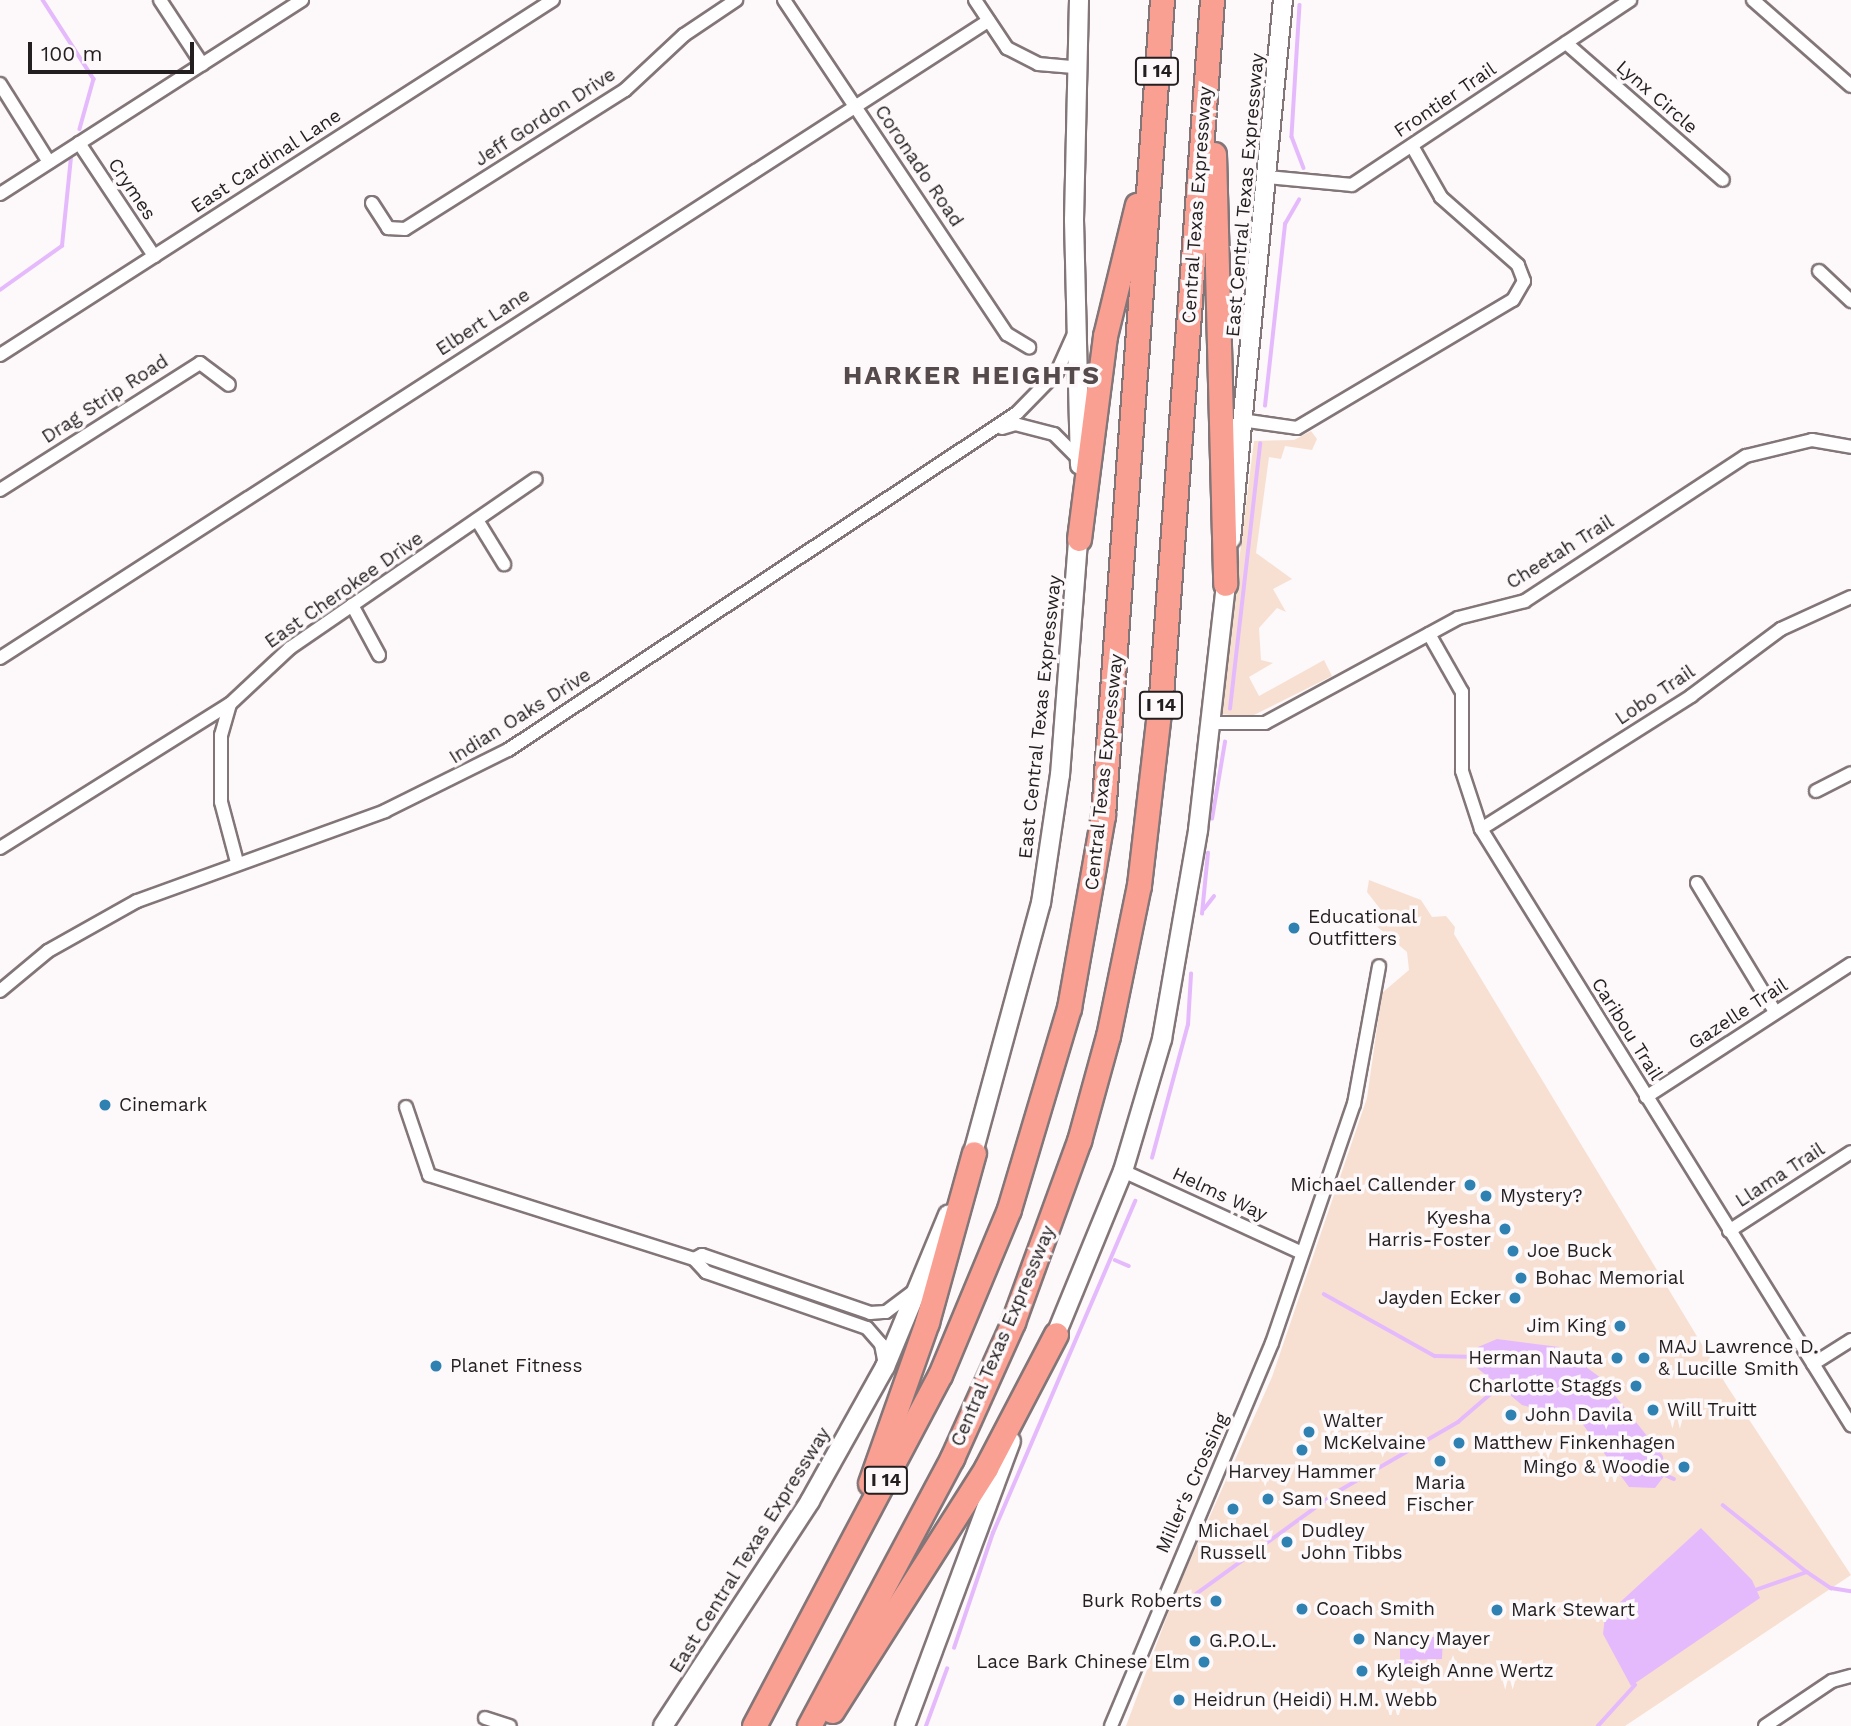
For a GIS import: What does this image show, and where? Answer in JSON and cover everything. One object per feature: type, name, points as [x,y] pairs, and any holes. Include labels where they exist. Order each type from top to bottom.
[{"type":"highway","name":"Central Texas Expressway","points":[[754,1726],[940,1375],[1009,1209],[1069,1008],[1103,815],[1162,0]]},
{"type":"highway","name":"Central Texas Expressway","points":[[809,1726],[952,1458],[1003,1346],[1043,1246],[1108,1036],[1151,802],[1212,0]]},
{"type":"highway","points":[[1204,111],[1214,153],[1225,584]]},
{"type":"highway","points":[[1079,539],[1105,337],[1152,141]]},
{"type":"highway","points":[[779,1679],[784,1651],[873,1479],[894,1423],[974,1153]]},
{"type":"highway","points":[[823,1726],[986,1468],[1056,1334]]},
{"type":"main road","name":"East Central Texas Expressway","points":[[663,1726],[810,1502],[885,1367],[974,1153],[1041,903],[1060,775],[1079,539],[1074,67],[1079,0]]},
{"type":"main road","name":"East Central Texas Expressway","points":[[905,1726],[977,1521],[1123,1171],[1163,1039],[1197,835],[1225,584],[1248,421],[1283,0]]},
{"type":"street","points":[[160,0],[202,64]]},
{"type":"street","points":[[0,194],[302,0]]},
{"type":"street","name":"East Cardinal Lane","points":[[0,355],[553,0]]},
{"type":"street","name":"Jeff Gordon Drive","points":[[372,203],[388,228],[405,229],[625,90],[684,35],[736,0]]},
{"type":"street","name":"Coronado Road","points":[[784,0],[1007,334],[1029,347]]},
{"type":"street","points":[[975,0],[1007,48],[1038,64],[1074,67]]},
{"type":"street","name":"Frontier Trail","points":[[1268,177],[1341,188],[1412,146],[1630,0]]},
{"type":"street","points":[[1753,0],[1851,86]]},
{"type":"street","name":"Elbert Lane","points":[[0,658],[855,104],[988,21]]},
{"type":"street","name":"Lynx Circle","points":[[1566,43],[1723,180]]},
{"type":"street","points":[[0,84],[49,162]]},
{"type":"street","name":"Crymes","points":[[79,143],[154,256]]},
{"type":"street","points":[[1248,421],[1297,428],[1513,300],[1524,281],[1507,253],[1441,197],[1412,146]]},
{"type":"street","points":[[1819,271],[1851,301]]},
{"type":"street","name":"Indian Oaks Drive","points":[[0,991],[79,931],[237,862],[385,811],[508,750],[992,432],[1048,386],[1066,358],[1078,320]]},
{"type":"street","name":"Drag Strip Road","points":[[0,490],[200,363],[229,385]]},
{"type":"street","points":[[992,432],[1015,424],[1034,426],[1054,435],[1080,460]]},
{"type":"street","name":"Cheetah Trail","points":[[1208,723],[1265,723],[1458,618],[1525,601],[1746,456],[1812,440],[1851,447]]},
{"type":"street","name":"East Cherokee Drive","points":[[0,848],[230,704],[290,648],[536,480]]},
{"type":"street","points":[[477,520],[504,564]]},
{"type":"street","name":"Lobo Trail","points":[[1481,829],[1691,696],[1781,629],[1851,597]]},
{"type":"street","points":[[352,605],[379,655]]},
{"type":"street","name":"Caribou Trail","points":[[1429,634],[1464,699],[1462,771],[1481,829],[1851,1425]]},
{"type":"street","points":[[230,704],[221,735],[221,802],[237,862]]},
{"type":"street","points":[[1816,791],[1851,773]]},
{"type":"street","points":[[1696,883],[1775,1012]]},
{"type":"street","name":"Gazelle Trail","points":[[1646,1097],[1851,964]]},
{"type":"street","name":"Miller's Crossing","points":[[1111,1726],[1259,1379],[1354,1104],[1379,966]]},
{"type":"street","points":[[406,1107],[429,1175],[694,1259],[706,1272],[867,1328],[881,1344],[885,1367]]},
{"type":"street","name":"Llama Trail","points":[[1729,1231],[1851,1152]]},
{"type":"street","name":"Helms Way","points":[[1123,1171],[1302,1253]]},
{"type":"street","points":[[694,1259],[702,1255],[870,1313],[886,1312],[918,1288]]},
{"type":"street","points":[[1813,1364],[1851,1340]]},
{"type":"street","points":[[1765,1726],[1832,1681],[1851,1676]]},
{"type":"street","points":[[490,1726],[485,1718],[510,1726]]},
{"type":"shaded area","points":[[1311,431],[1317,439],[1312,450],[1285,446],[1281,459],[1269,457],[1256,553],[1292,579],[1273,589],[1286,612],[1277,608],[1259,628],[1261,660],[1273,663],[1249,677],[1259,696],[1324,660],[1332,676],[1250,717],[1220,714],[1254,441],[1294,440]]},
{"type":"shaded area","points":[[1369,880],[1421,900],[1432,917],[1446,916],[1455,927],[1454,934],[1727,1386],[1851,1575],[1625,1726],[1126,1726],[1176,1592],[1272,1377],[1367,1098],[1382,993],[1409,970],[1407,952],[1374,924],[1381,910],[1367,892]]},
{"type":"shaded area","points":[[1497,1339],[1559,1347],[1601,1378],[1663,1456],[1665,1475],[1655,1488],[1629,1487],[1581,1422],[1522,1405],[1470,1362],[1478,1347]]},
{"type":"shaded area","points":[[1701,1528],[1752,1580],[1760,1598],[1631,1686],[1603,1634],[1605,1616]]},
{"type":"shaded area","points":[[1400,1637],[1443,1637],[1442,1659],[1407,1660],[1423,1666],[1420,1674],[1400,1679]]},
{"type":"waterway","points":[[43,0],[94,79],[80,129]]},
{"type":"waterway","points":[[1300,5],[1292,137],[1304,168]]},
{"type":"waterway","points":[[0,290],[62,246],[71,157]]},
{"type":"waterway","points":[[1265,406],[1285,224],[1299,200]]},
{"type":"waterway","points":[[1230,709],[1260,444]]},
{"type":"waterway","points":[[1212,819],[1225,742]]},
{"type":"waterway","points":[[1202,914],[1208,853]]},
{"type":"waterway","points":[[1204,909],[1214,896]]},
{"type":"waterway","points":[[1152,1158],[1188,1025],[1191,974]]},
{"type":"waterway","points":[[954,1648],[993,1533],[1135,1201]]},
{"type":"waterway","points":[[1115,1260],[1129,1266]]},
{"type":"waterway","points":[[1324,1294],[1435,1356],[1477,1357]]},
{"type":"waterway","points":[[1192,1597],[1337,1492],[1458,1422],[1501,1385]]},
{"type":"waterway","points":[[1663,1474],[1674,1479]]},
{"type":"waterway","points":[[1723,1505],[1807,1572],[1831,1588],[1851,1591]]},
{"type":"waterway","points":[[1753,1591],[1807,1572]]},
{"type":"waterway","points":[[1134,1598],[1143,1597]]},
{"type":"waterway","points":[[926,1726],[947,1669]]},
{"type":"waterway","points":[[1598,1726],[1635,1685]]},
{"type":"place","name":"Educational Outfitters","points":[[1294,928]]},
{"type":"place","name":"Cinemark","points":[[105,1105]]},
{"type":"place","name":"Michael Callender","points":[[1470,1185]]},
{"type":"place","name":"Mystery?","points":[[1486,1196]]},
{"type":"place","name":"Kyesha Harris-Foster","points":[[1505,1229]]},
{"type":"place","name":"Joe Buck","points":[[1513,1251]]},
{"type":"place","name":"Bohac Memorial","points":[[1521,1278]]},
{"type":"place","name":"Jayden Ecker","points":[[1515,1298]]},
{"type":"place","name":"Jim King","points":[[1620,1326]]},
{"type":"place","name":"Herman Nauta","points":[[1617,1358]]},
{"type":"place","name":"MAJ Lawrence D. & Lucille Smith","points":[[1644,1358]]},
{"type":"place","name":"Planet Fitness","points":[[436,1366]]},
{"type":"place","name":"Charlotte Staggs","points":[[1636,1386]]},
{"type":"place","name":"Will Truitt","points":[[1653,1410]]},
{"type":"place","name":"John Davila","points":[[1511,1415]]},
{"type":"place","name":"Walter McKelvaine","points":[[1309,1432]]},
{"type":"place","name":"Matthew Finkenhagen","points":[[1459,1443]]},
{"type":"place","name":"Harvey Hammer","points":[[1302,1450]]},
{"type":"place","name":"Maria Fischer","points":[[1440,1461]]},
{"type":"place","name":"Mingo & Woodie","points":[[1684,1467]]},
{"type":"place","name":"Sam Sneed","points":[[1268,1499]]},
{"type":"place","name":"Michael Russell","points":[[1233,1509]]},
{"type":"place","name":"Dudley John Tibbs","points":[[1287,1542]]},
{"type":"place","name":"Burk Roberts","points":[[1216,1601]]},
{"type":"place","name":"Coach Smith","points":[[1302,1609]]},
{"type":"place","name":"Mark Stewart","points":[[1497,1610]]},
{"type":"place","name":"Nancy Mayer","points":[[1359,1639]]},
{"type":"place","name":"G.P.O.L.","points":[[1195,1641]]},
{"type":"place","name":"Lace Bark Chinese Elm","points":[[1204,1662]]},
{"type":"place","name":"Kyleigh Anne Wertz","points":[[1362,1671]]},
{"type":"place","name":"Heidrun (Heidi) H.M. Webb","points":[[1179,1700]]},
{"type":"district","name":"HARKER HEIGHTS","points":[[972,376]]}]
